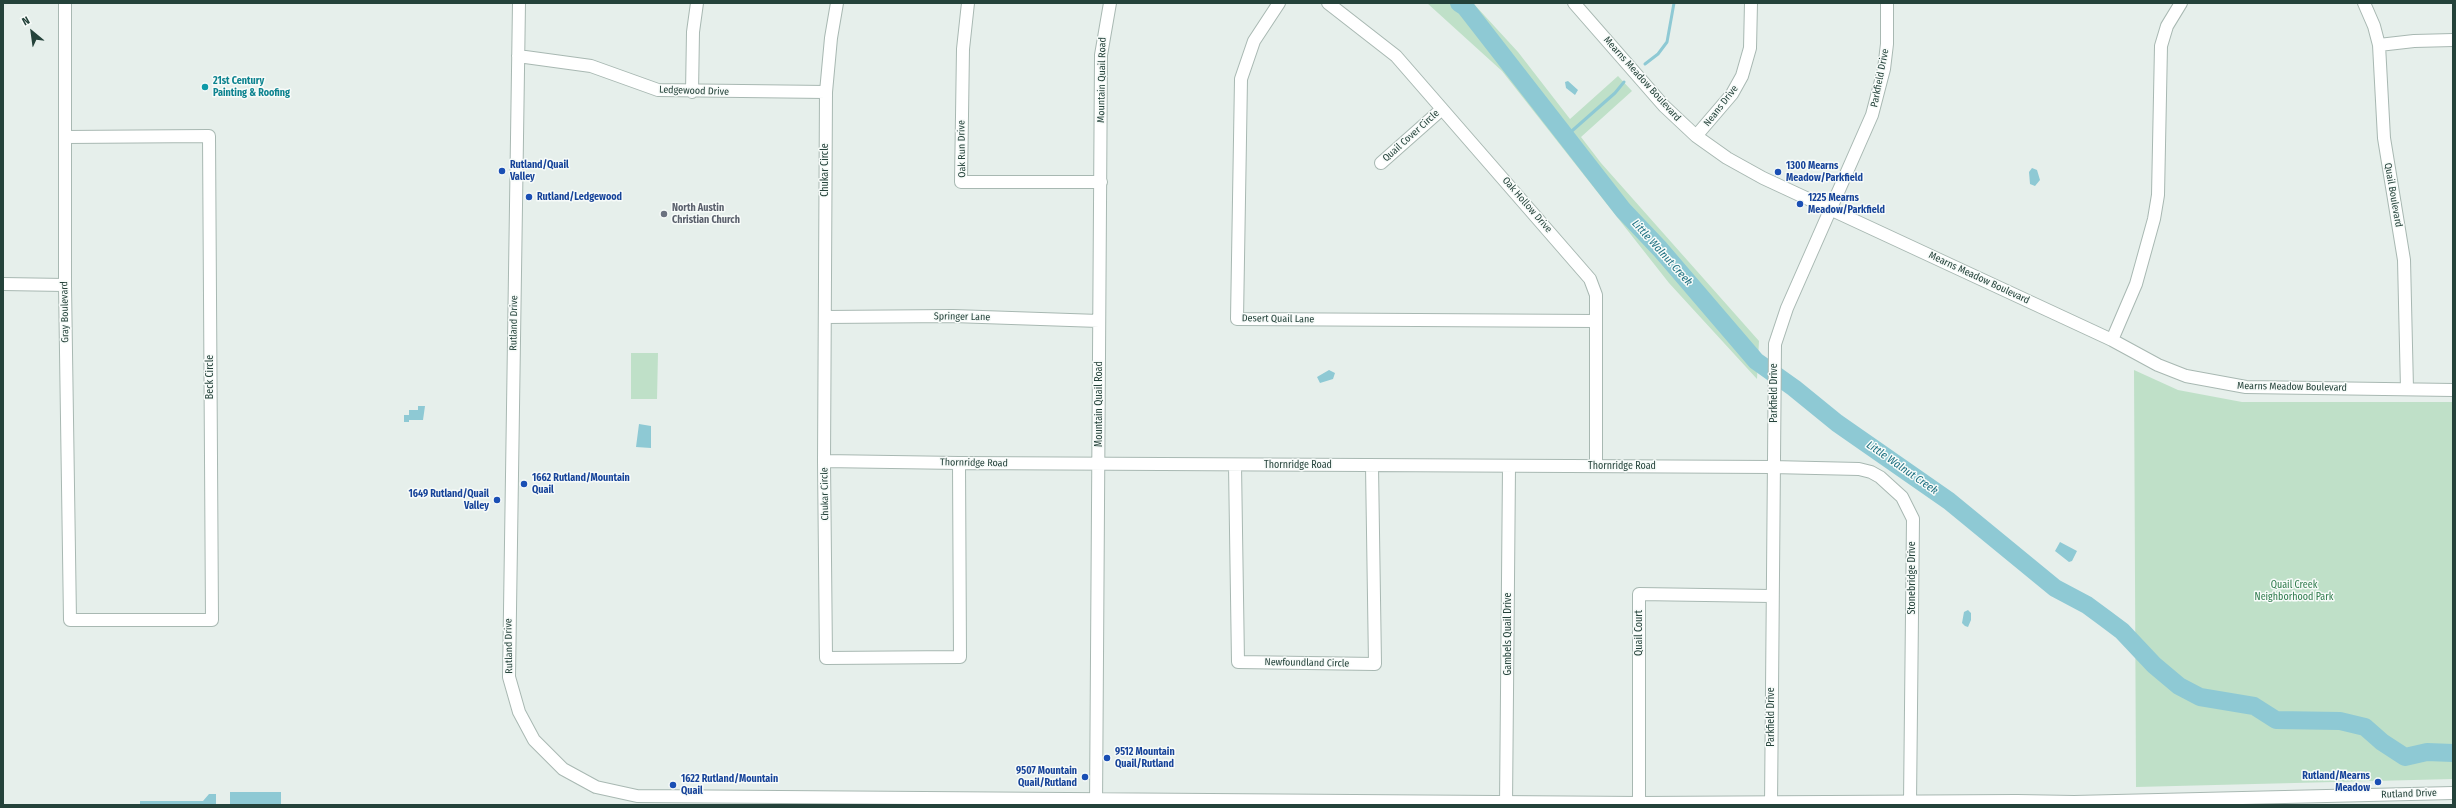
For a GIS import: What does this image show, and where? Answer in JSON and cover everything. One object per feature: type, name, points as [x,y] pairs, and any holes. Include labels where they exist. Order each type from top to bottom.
[{"type":"street","name":"Gray Boulevard","points":[[65,3],[65,285],[70,620]]},
{"type":"street","name":"Rutland Drive","points":[[519,3],[508,658],[513,695],[521,717],[534,740],[553,760],[579,779],[616,793],[637,796],[1096,802],[1771,804],[1910,802],[2017,803],[2453,793]]},
{"type":"street","points":[[692,92],[693,32],[697,3]]},
{"type":"street","name":"Chukar Circle","points":[[837,3],[830,38],[826,92],[824,460],[826,658],[960,657],[959,464]]},
{"type":"street","name":"Oak Run Drive","points":[[968,3],[963,49],[961,182],[1101,182]]},
{"type":"street","name":"Mountain Quail Road","points":[[1096,802],[1101,55],[1110,3]]},
{"type":"street","name":"Desert Quail Lane","points":[[1279,3],[1254,41],[1241,79],[1237,319],[1596,321]]},
{"type":"street","name":"Oak Hollow Drive","points":[[1328,3],[1396,56],[1586,273],[1596,295],[1596,466]]},
{"type":"street","name":"Mearns Meadow Boulevard","points":[[1574,3],[1664,106],[1696,136],[1741,167],[2112,340],[2158,365],[2186,376],[2217,384],[2246,388],[2453,390]]},
{"type":"street","name":"Neans Drive","points":[[1696,136],[1732,94],[1742,76],[1750,48],[1751,3]]},
{"type":"street","name":"Parkfield Drive","points":[[1771,804],[1772,467],[1775,344],[1787,308],[1872,115],[1879,93],[1887,44],[1887,3]]},
{"type":"street","points":[[2112,340],[2136,284],[2154,220],[2158,195],[2161,46],[2167,26],[2181,3]]},
{"type":"street","name":"Quail Boulevard","points":[[2364,3],[2374,26],[2379,45],[2384,138],[2404,260],[2407,389]]},
{"type":"street","points":[[2379,45],[2414,41],[2453,40]]},
{"type":"street","name":"Ledgewood Drive","points":[[518,56],[591,66],[658,90],[692,92],[826,92]]},
{"type":"street","name":"Quail Cover Circle","points":[[1381,163],[1442,109]]},
{"type":"street","name":"Beck Circle","points":[[65,136],[210,136],[212,620],[70,620]]},
{"type":"street","points":[[3,284],[65,285]]},
{"type":"street","name":"Springer Lane","points":[[825,317],[954,316],[1099,321]]},
{"type":"street","name":"Thornridge Road","points":[[824,460],[959,464],[1772,467]]},
{"type":"street","name":"Newfoundland Circle","points":[[1235,465],[1238,662],[1375,664],[1372,466]]},
{"type":"street","name":"Gambels Quail Drive","points":[[1506,803],[1509,467]]},
{"type":"street","name":"Stonebridge Drive","points":[[1772,467],[1859,468],[1871,472],[1880,478],[1902,497],[1911,511],[1913,519],[1910,802]]},
{"type":"street","name":"Quail Court","points":[[1639,803],[1639,594],[1771,596]]},
{"type":"green space","points":[[1427,3],[1473,3],[1518,52],[1570,119],[1618,76],[1632,91],[1581,137],[1601,163],[1759,341],[1757,379],[1669,283],[1502,71]]},
{"type":"green space","points":[[631,353],[658,353],[657,399],[631,399]]},
{"type":"green space","name":"Quail Creek Neighborhood Park","points":[[2134,370],[2178,390],[2242,402],[2453,402],[2453,779],[2136,787]]},
{"type":"water","points":[[1568,81],[1578,90],[1575,95],[1566,88],[1565,82]]},
{"type":"water","points":[[2032,168],[2037,170],[2040,180],[2035,186],[2030,184],[2029,172]]},
{"type":"water","points":[[1329,370],[1335,373],[1333,379],[1320,383],[1317,377]]},
{"type":"water","points":[[418,406],[425,406],[423,420],[409,420],[409,422],[404,422],[404,415],[409,415],[409,410],[418,410]]},
{"type":"water","points":[[639,424],[651,426],[651,448],[636,447]]},
{"type":"water","points":[[2060,542],[2077,551],[2072,561],[2069,562],[2055,551]]},
{"type":"water","points":[[1968,610],[1971,613],[1971,620],[1968,627],[1962,623],[1964,612]]},
{"type":"water","points":[[230,792],[281,792],[281,805],[230,805]]},
{"type":"water","points":[[209,794],[216,794],[216,805],[140,805],[140,801],[203,801]]},
{"type":"waterway","name":"Little Walnut Creek","points":[[1459,3],[1465,7],[1623,210],[1660,249],[1756,361],[1794,388],[1837,423],[1949,501],[2055,588],[2087,605],[2122,631],[2154,665],[2179,686],[2200,697],[2254,706],[2276,720],[2340,721],[2365,727],[2382,742],[2405,757],[2427,752],[2453,753]]},
{"type":"waterway","points":[[1645,64],[1658,54],[1667,42],[1674,3]]},
{"type":"waterway","points":[[1565,137],[1615,93],[1624,82]]},
{"type":"place","name":"21st Century Painting & Roofing","points":[[205,87]]},
{"type":"place","name":"Rutland/Quail Valley","points":[[502,171]]},
{"type":"place","name":"1300 Mearns Meadow/Parkfield","points":[[1778,172]]},
{"type":"place","name":"Rutland/Ledgewood","points":[[529,197]]},
{"type":"place","name":"1225 Mearns Meadow/Parkfield","points":[[1800,204]]},
{"type":"place","name":"North Austin Christian Church","points":[[664,214]]},
{"type":"place","name":"1662 Rutland/Mountain Quail","points":[[524,484]]},
{"type":"place","name":"1649 Rutland/Quail Valley","points":[[497,500]]},
{"type":"place","name":"9512 Mountain Quail/Rutland","points":[[1107,758]]},
{"type":"place","name":"9507 Mountain Quail/Rutland","points":[[1085,777]]},
{"type":"place","name":"Rutland/Mearns Meadow","points":[[2378,782]]},
{"type":"place","name":"1622 Rutland/Mountain Quail","points":[[673,785]]}]
